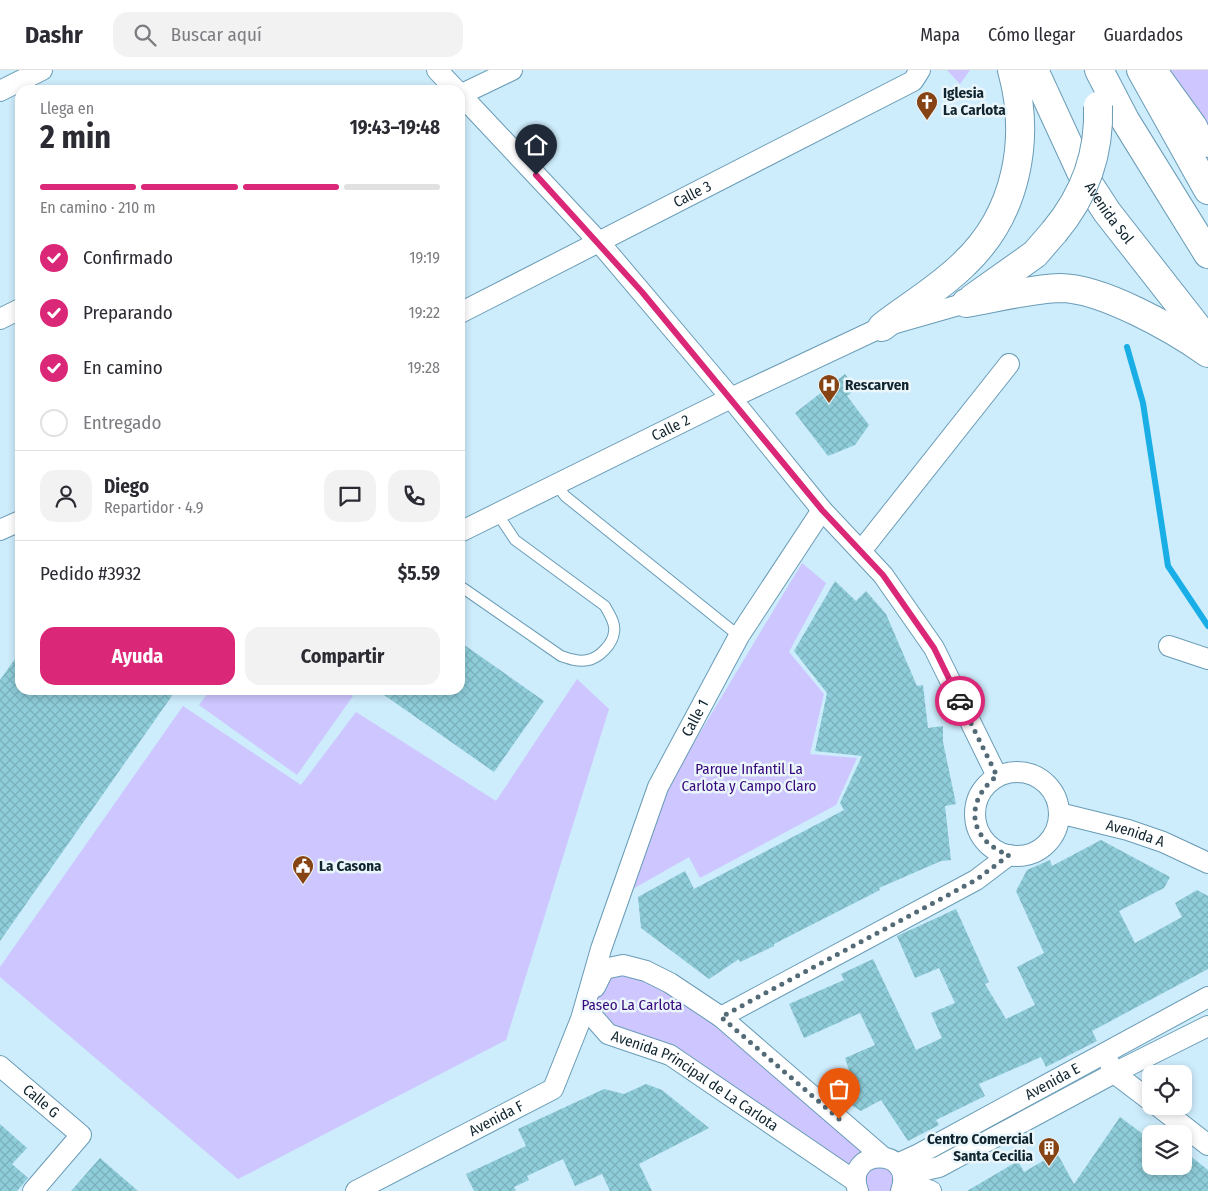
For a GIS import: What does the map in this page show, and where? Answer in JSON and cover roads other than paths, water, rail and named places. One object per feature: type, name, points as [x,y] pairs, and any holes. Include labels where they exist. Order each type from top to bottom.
[{"type":"main road","points":[[882,327],[964,265],[985,242],[1002,215],[1015,182],[1020,149],[1021,126],[1012,70]]},
{"type":"main road","name":"Avenida Sol","points":[[1034,70],[1081,172],[1102,204],[1208,341]]},
{"type":"main road","points":[[966,303],[1036,254],[1068,216],[1087,180],[1097,142],[1098,106],[1093,70]]},
{"type":"main road","points":[[1099,70],[1125,120],[1208,254]]},
{"type":"main road","points":[[1141,70],[1208,190]]},
{"type":"main road","points":[[966,303],[1058,288],[1079,289],[1143,315],[1208,354]]},
{"type":"street","points":[[0,91],[42,70]]},
{"type":"street","points":[[438,70],[451,85]]},
{"type":"street","points":[[465,91],[512,70]]},
{"type":"street","name":"Calle 3","points":[[465,310],[913,81],[920,70]]},
{"type":"street","points":[[1158,70],[1196,124],[1208,147]]},
{"type":"street","points":[[465,100],[599,242],[731,398],[822,510],[883,575],[934,648],[997,776]]},
{"type":"street","points":[[882,327],[966,303]]},
{"type":"street","points":[[0,319],[15,312]]},
{"type":"street","name":"Calle 2","points":[[465,529],[731,398],[882,327]]},
{"type":"street","points":[[861,551],[1009,364]]},
{"type":"street","name":"Calle 1","points":[[587,1002],[601,949],[658,787],[739,636],[822,510]]},
{"type":"street","points":[[0,530],[15,523]]},
{"type":"street","points":[[1169,646],[1208,659]]},
{"type":"street","points":[[1012,771],[1028,773],[1042,779],[1055,794],[1059,813],[1052,836],[1044,846],[1022,856],[1009,855],[997,851],[987,843],[979,832],[975,820],[975,807],[979,794],[997,776],[1012,771]]},
{"type":"street","name":"Avenida A","points":[[1059,813],[1128,830],[1163,842],[1208,863]]},
{"type":"street","points":[[721,1017],[976,880],[1009,855]]},
{"type":"street","points":[[587,1002],[604,969],[623,965],[658,976],[721,1017],[898,1174]]},
{"type":"street","name":"Avenida E","points":[[898,1174],[919,1154],[1208,997]]},
{"type":"street","name":"Avenida Principal de La Carlota","points":[[587,1002],[594,1018],[608,1034],[670,1055],[856,1188]]},
{"type":"street","name":"Avenida F","points":[[356,1191],[553,1089],[587,1002]]},
{"type":"street","name":"Avenida E","points":[[898,1174],[939,1167],[1114,1073],[1208,1026]]},
{"type":"street","points":[[1104,1053],[1114,1073],[1142,1094]]},
{"type":"street","name":"Calle G","points":[[0,1066],[82,1135],[33,1191]]},
{"type":"street","points":[[1170,1115],[1208,1145]]},
{"type":"street","points":[[856,1188],[862,1164],[874,1158],[898,1174],[931,1191]]},
{"type":"lane","points":[[556,484],[565,496],[739,636]]},
{"type":"lane","points":[[465,589],[561,656],[578,661],[587,660],[598,657],[609,644],[614,632],[612,618],[605,606],[515,540],[497,513]]},
{"type":"waterway","points":[[1127,347],[1143,403],[1168,566],[1208,626]]},
{"type":"place","name":"Iglesia La Carlota","points":[[927,121]]},
{"type":"place","name":"Rescarven","points":[[829,404]]},
{"type":"place","name":"La Casona","points":[[303,885]]},
{"type":"place","name":"Centro Comercial Santa Cecilia","points":[[1049,1167]]},
{"type":"park label","name":"Parque Infantil La Carlota y Campo Claro","points":[[749,778]]},
{"type":"park label","name":"Paseo La Carlota","points":[[632,1005]]}]
